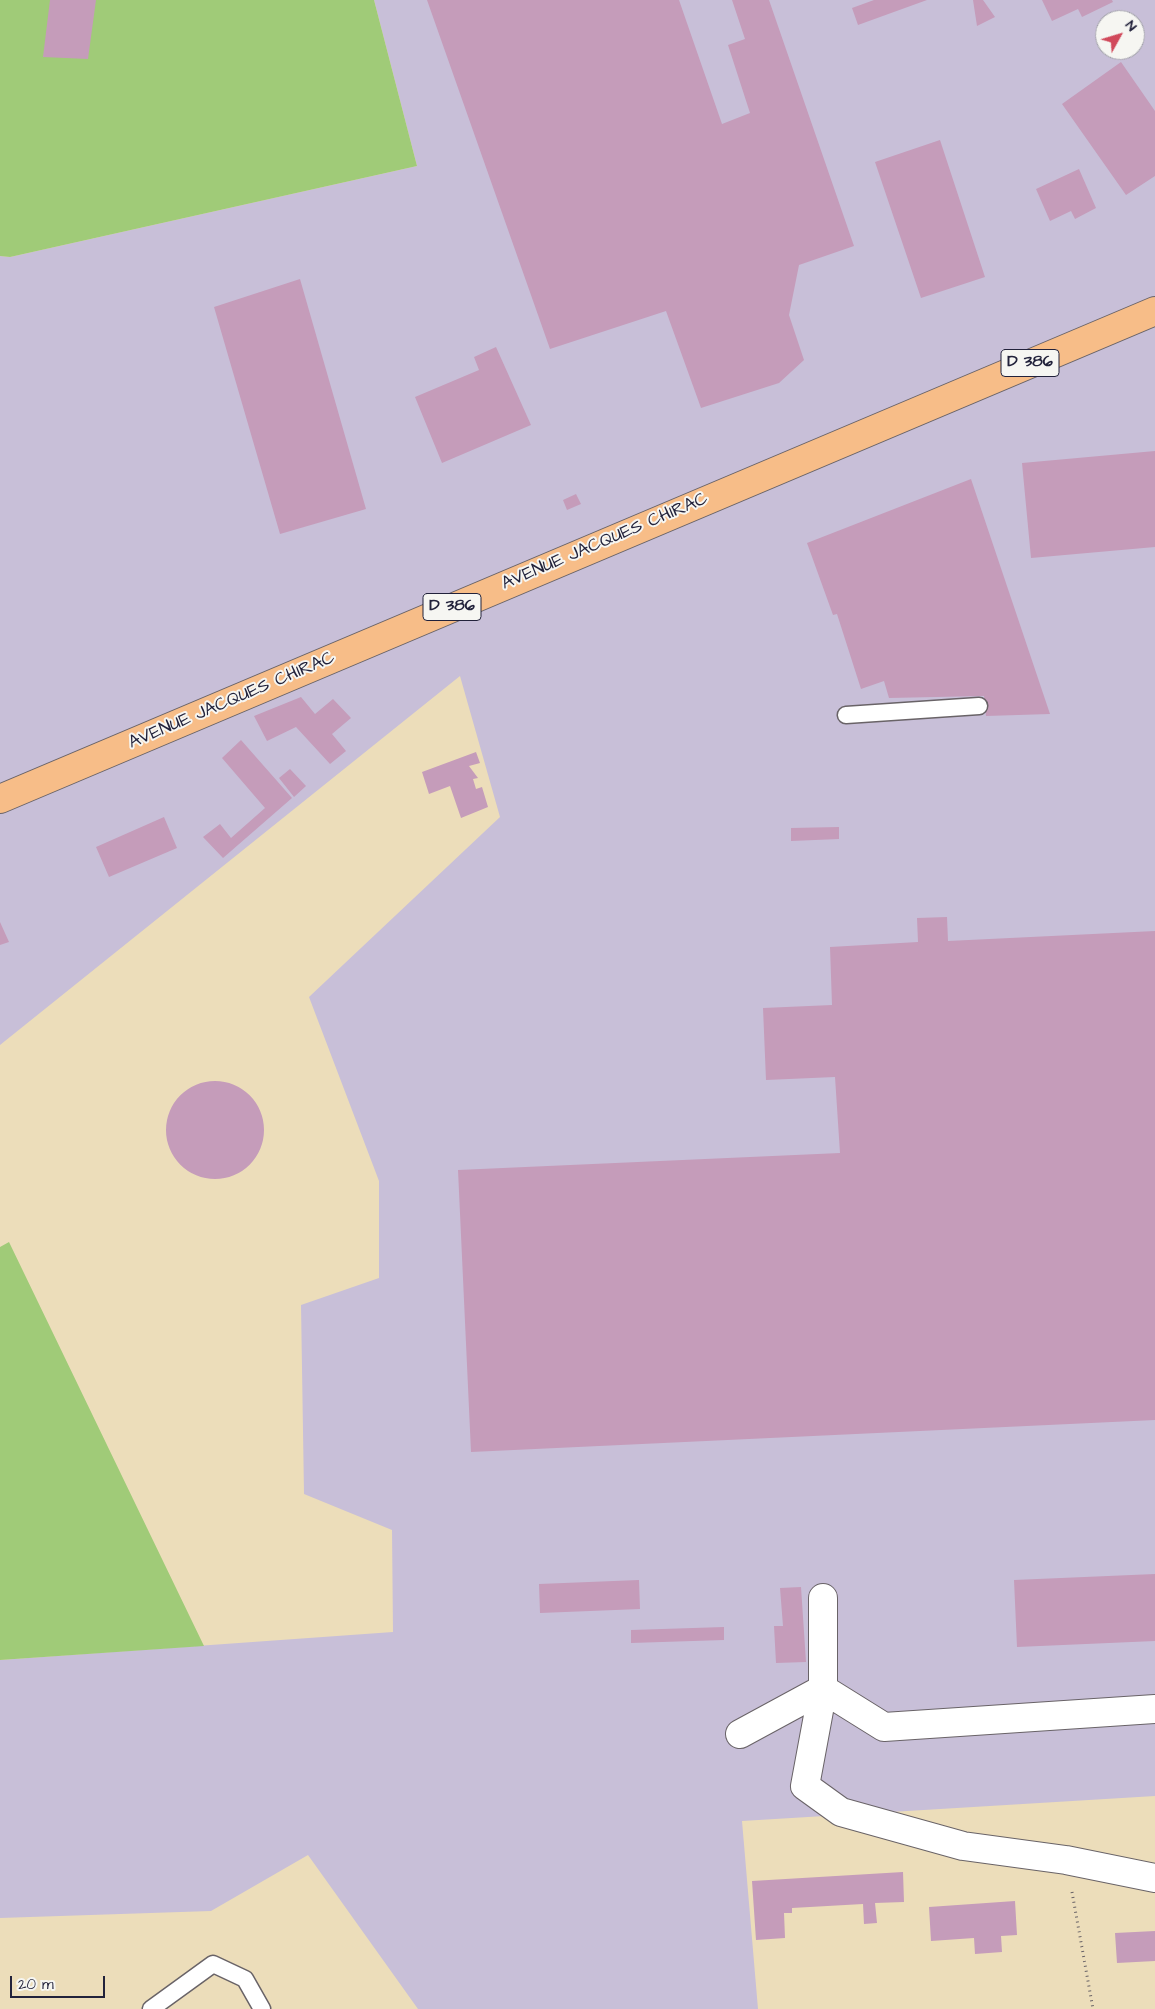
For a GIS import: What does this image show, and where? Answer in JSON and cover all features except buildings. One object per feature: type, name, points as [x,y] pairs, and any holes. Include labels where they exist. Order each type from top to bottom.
[{"type":"main road","name":"AVENUE JACQUES CHIRAC","points":[[0,799],[770,471],[1155,311]]},
{"type":"street","points":[[823,1598],[823,1690],[805,1786],[842,1812],[963,1846],[1066,1860],[1155,1878]]},
{"type":"street","points":[[823,1690],[884,1727],[1155,1709]]},
{"type":"street","points":[[740,1734],[823,1690]]},
{"type":"lane","points":[[846,715],[979,706]]},
{"type":"lane","points":[[151,2009],[213,1964],[245,1979],[262,2009]]},
{"type":"path","points":[[1066,1860],[1093,2009]]},
{"type":"shaded area","points":[[374,0],[1155,0],[1155,1796],[742,1821],[758,2009],[418,2009],[308,1855],[211,1911],[0,1918],[0,1660],[393,1632],[392,1530],[304,1494],[301,1305],[379,1278],[379,1181],[309,997],[500,817],[460,676],[0,1045],[0,256],[10,257],[417,166]]},
{"type":"green space","points":[[0,0],[374,0],[417,166],[10,257],[0,256]]},
{"type":"green space","points":[[9,1242],[204,1646],[0,1660],[0,1247]]}]
